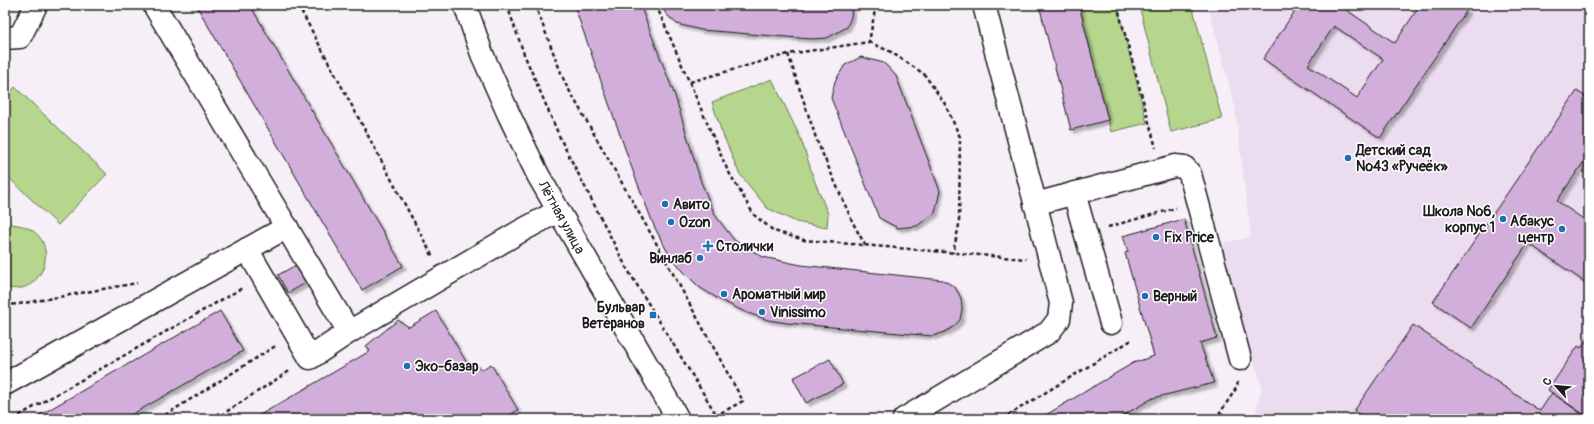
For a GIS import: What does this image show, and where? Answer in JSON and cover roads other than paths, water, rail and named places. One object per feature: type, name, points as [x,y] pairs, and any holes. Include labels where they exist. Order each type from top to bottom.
[{"type":"street","points":[[5,38],[20,37],[36,5]]},
{"type":"street","points":[[154,5],[349,332]]},
{"type":"street","name":"Лётная улица","points":[[465,5],[482,54],[538,175],[678,419]]},
{"type":"street","points":[[904,419],[1049,332],[1059,319],[1061,303],[984,5]]},
{"type":"street","points":[[1035,204],[1162,169],[1175,166],[1184,167],[1190,174],[1240,359]]},
{"type":"street","points":[[1074,193],[1111,323]]},
{"type":"street","points":[[247,249],[310,358],[349,332],[443,276],[558,211]]},
{"type":"street","points":[[5,384],[287,227]]},
{"type":"place","name":"Детский сад №43 «Ручеёк»","points":[[1348,158]]},
{"type":"place","name":"Авито","points":[[665,204]]},
{"type":"place","name":"Школа №6, корпус 1","points":[[1503,219]]},
{"type":"place","name":"Ozon","points":[[671,222]]},
{"type":"place","name":"Абакус центр","points":[[1562,229]]},
{"type":"place","name":"Fix Price","points":[[1156,237]]},
{"type":"place","name":"Столички","points":[[708,246]]},
{"type":"place","name":"Винлаб","points":[[700,258]]},
{"type":"place","name":"Ароматный мир","points":[[724,294]]},
{"type":"place","name":"Верный","points":[[1145,296]]},
{"type":"place","name":"Vinissimo","points":[[762,312]]},
{"type":"place","name":"Бульвар Ветеранов","points":[[653,315]]},
{"type":"place","name":"Эко-базар","points":[[407,366]]}]
